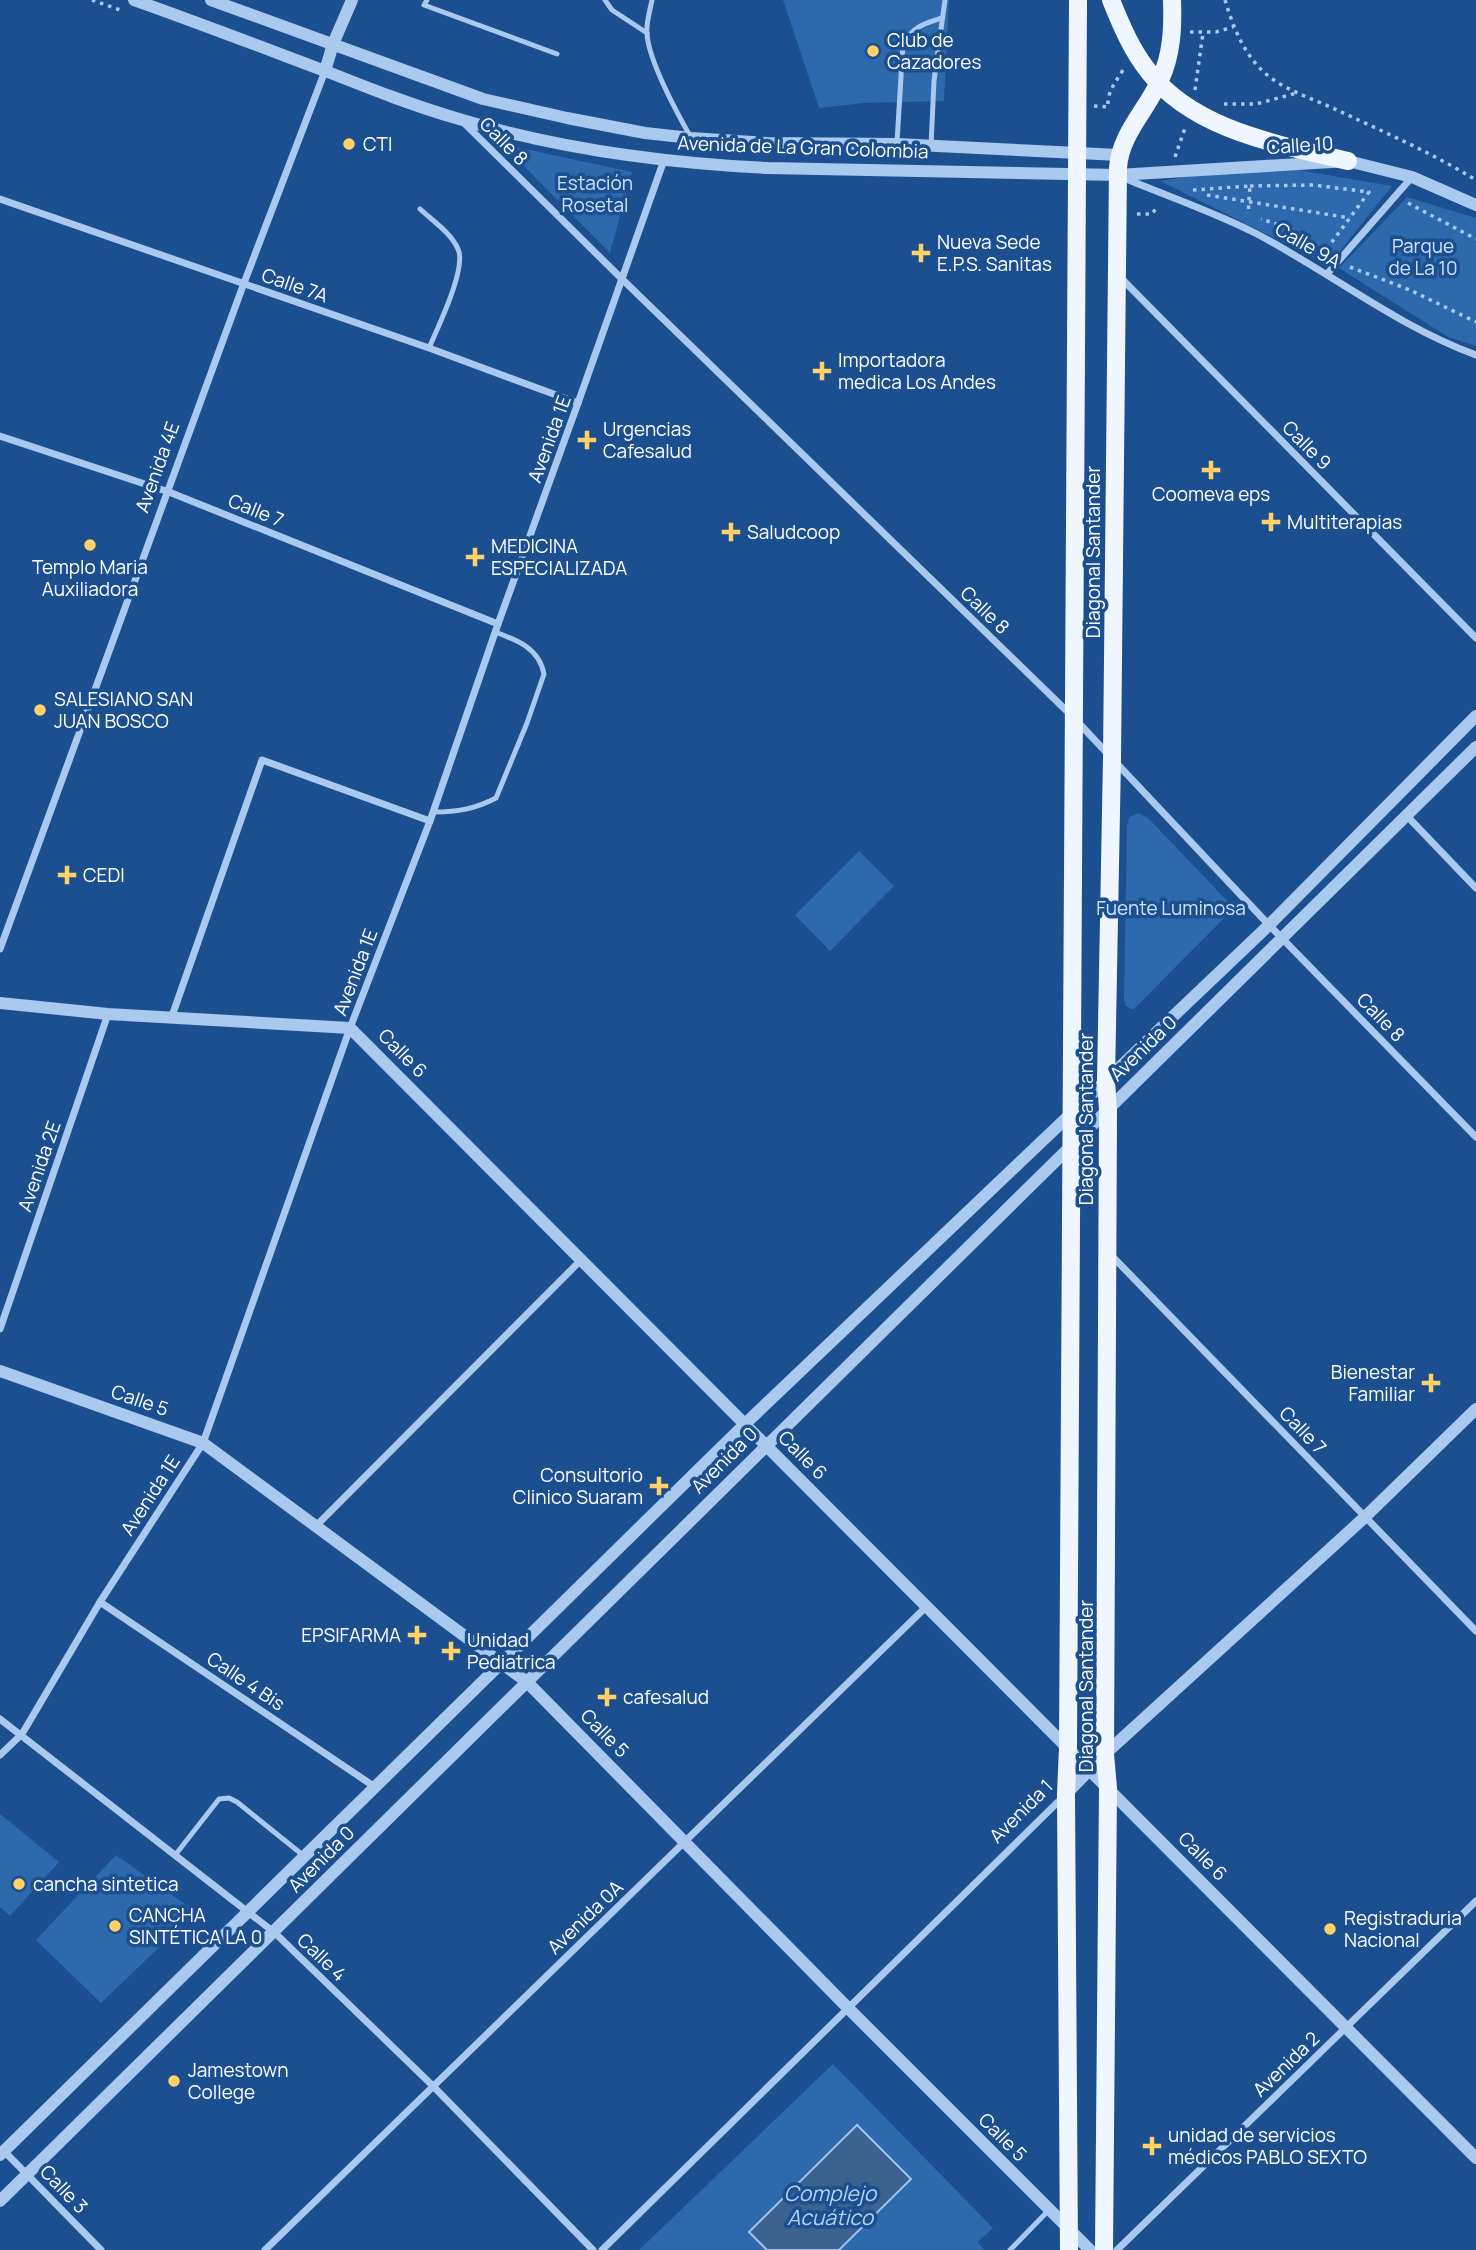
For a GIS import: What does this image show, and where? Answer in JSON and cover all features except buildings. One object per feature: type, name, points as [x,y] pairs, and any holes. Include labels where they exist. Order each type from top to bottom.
[{"type":"main road","name":"Diagonal Santander","points":[[1069,2250],[1066,1794],[1078,0]]},
{"type":"main road","points":[[1111,0],[1129,41],[1144,66],[1159,83],[1191,109],[1250,135],[1348,161]]},
{"type":"main road","name":"Diagonal Santander","points":[[1104,2250],[1108,1788],[1105,1754],[1106,1080],[1118,175],[1121,146],[1159,83],[1170,46],[1172,0]]},
{"type":"street","name":"Avenida de La Gran Colombia","points":[[134,0],[408,102],[460,119],[562,144],[663,160],[768,168],[1118,175]]},
{"type":"street","name":"Avenida de La Gran Colombia","points":[[211,0],[483,99],[645,133],[766,143],[897,144],[1119,155]]},
{"type":"street","name":"Avenida 4E","points":[[0,949],[333,44],[352,0]]},
{"type":"street","name":"Calle 8","points":[[460,119],[1074,718],[1269,925],[1476,1137]]},
{"type":"street","name":"Avenida 1E","points":[[0,1755],[22,1734],[100,1602],[203,1443],[351,1028],[434,812],[663,160]]},
{"type":"street","name":"Calle 10","points":[[1118,175],[1348,161],[1412,177],[1476,205]]},
{"type":"street","name":"Calle 9A","points":[[1118,175],[1255,233],[1400,319],[1447,344],[1476,355]]},
{"type":"street","points":[[1327,274],[1412,177]]},
{"type":"street","name":"Calle 7A","points":[[0,199],[429,348],[578,404]]},
{"type":"street","name":"Calle 9","points":[[1116,274],[1476,638]]},
{"type":"street","name":"Calle 7","points":[[0,436],[169,492],[497,628]]},
{"type":"street","name":"Avenida 0","points":[[2,2153],[745,1424],[1269,925],[1476,716]]},
{"type":"street","name":"Avenida 0","points":[[0,2201],[1476,747]]},
{"type":"street","points":[[172,1016],[262,760],[430,821]]},
{"type":"street","points":[[1407,817],[1476,888]]},
{"type":"street","name":"Calle 6","points":[[0,1003],[108,1014],[351,1028],[1476,2158]]},
{"type":"street","name":"Avenida 2E","points":[[0,1329],[108,1014]]},
{"type":"street","name":"Calle 7","points":[[1107,1251],[1476,1632]]},
{"type":"street","points":[[315,1527],[582,1260]]},
{"type":"street","name":"Calle 5","points":[[0,1371],[203,1443],[527,1682],[1090,2250]]},
{"type":"street","name":"Avenida 1","points":[[603,2250],[1105,1754],[1365,1517],[1476,1409]]},
{"type":"street","name":"Calle 4 Bis","points":[[100,1602],[375,1787]]},
{"type":"street","name":"Avenida 0A","points":[[265,2250],[926,1606]]},
{"type":"street","name":"Calle 4","points":[[0,1719],[275,1933],[433,2086],[593,2250]]},
{"type":"street","name":"Avenida 2","points":[[1117,2250],[1476,1901]]},
{"type":"street","name":"Calle 3","points":[[2,2153],[27,2174],[101,2250]]},
{"type":"lane","points":[[427,0],[424,5],[556,54]]},
{"type":"lane","points":[[605,0],[612,10],[647,33]]},
{"type":"lane","points":[[652,0],[647,33],[664,85],[691,138]]},
{"type":"lane","points":[[931,146],[934,81],[945,0]]},
{"type":"lane","points":[[897,144],[903,44],[919,26],[942,18]]},
{"type":"lane","points":[[420,209],[451,237],[460,252],[460,270],[429,348]]},
{"type":"lane","points":[[434,812],[461,812],[496,798],[544,674],[542,665],[531,649],[497,628]]},
{"type":"lane","points":[[176,1854],[219,1799],[229,1798],[304,1857]]},
{"type":"lane","points":[[1010,2250],[1049,2210]]},
{"type":"path","points":[[1226,0],[1233,27],[1249,55],[1266,74],[1297,93],[1383,132],[1476,180]]},
{"type":"path","points":[[1169,172],[1191,109],[1203,33]]},
{"type":"path","points":[[1196,88],[1204,94]]},
{"type":"path","points":[[1213,101],[1224,104],[1256,104],[1297,93]]},
{"type":"path","points":[[1326,250],[1350,218],[1369,192],[1313,185],[1180,191],[1350,218]]},
{"type":"path","points":[[1248,214],[1250,186]]},
{"type":"path","points":[[1118,213],[1152,214],[1162,194]]},
{"type":"path","points":[[1408,203],[1476,239]]},
{"type":"path","points":[[1347,265],[1410,290],[1476,322]]},
{"type":"green space","name":"Club de Cazadores","points":[[783,0],[949,0],[944,101],[864,103],[819,108]]},
{"type":"green space","name":"Estación Rosetal","points":[[502,144],[632,172],[610,253]]},
{"type":"green space","name":"Parque de La 10","points":[[1281,167],[1392,186],[1329,265],[1160,181],[1238,168]]},
{"type":"green space","name":"Parque de La 10","points":[[1407,197],[1476,218],[1476,346],[1448,337],[1339,268]]},
{"type":"green space","name":"Fuente Luminosa","points":[[1139,813],[1149,819],[1234,908],[1133,1010],[1126,1006],[1124,1000],[1127,826],[1129,817]]},
{"type":"green space","points":[[859,851],[894,886],[830,951],[795,915]]},
{"type":"green space","name":"cancha sintetica","points":[[0,1814],[59,1862],[10,1916],[0,1907]]},
{"type":"green space","name":"CANCHA SINTÉTICA LA 0","points":[[116,1855],[196,1912],[101,2003],[36,1940]]},
{"type":"green space","points":[[833,2064],[993,2228],[978,2242],[984,2250],[639,2250]]},
{"type":"water","name":"Complejo Acuático","points":[[857,2125],[911,2179],[839,2250],[767,2250],[749,2232]]},
{"type":"place","name":"Club de Cazadores","points":[[873,51]]},
{"type":"place","name":"CTI","points":[[349,144]]},
{"type":"place","name":"Nueva Sede E.P.S. Sanitas","points":[[921,253]]},
{"type":"place","name":"Importadora medica Los Andes","points":[[822,371]]},
{"type":"place","name":"Urgencias Cafesalud","points":[[587,440]]},
{"type":"place","name":"Coomeva eps","points":[[1211,470]]},
{"type":"place","name":"Multiterapias","points":[[1271,522]]},
{"type":"place","name":"Saludcoop","points":[[731,532]]},
{"type":"place","name":"Templo Maria Auxiliadora","points":[[90,545]]},
{"type":"place","name":"MEDICINA ESPECIALIZADA","points":[[475,557]]},
{"type":"place","name":"SALESIANO SAN JUAN BOSCO","points":[[40,710]]},
{"type":"place","name":"CEDI","points":[[67,875]]},
{"type":"place","name":"Bienestar Familiar","points":[[1431,1383]]},
{"type":"place","name":"Consultorio Clinico Suaram","points":[[659,1486]]},
{"type":"place","name":"EPSIFARMA","points":[[417,1635]]},
{"type":"place","name":"Unidad Pediatrica","points":[[451,1651]]},
{"type":"place","name":"cafesalud","points":[[607,1697]]},
{"type":"place","name":"cancha sintetica","points":[[19,1884]]},
{"type":"place","name":"CANCHA SINTÉTICA LA 0","points":[[115,1926]]},
{"type":"place","name":"Registraduria Nacional","points":[[1330,1929]]},
{"type":"place","name":"Jamestown College","points":[[174,2081]]},
{"type":"place","name":"unidad de servicios médicos PABLO SEXTO","points":[[1152,2146]]}]
